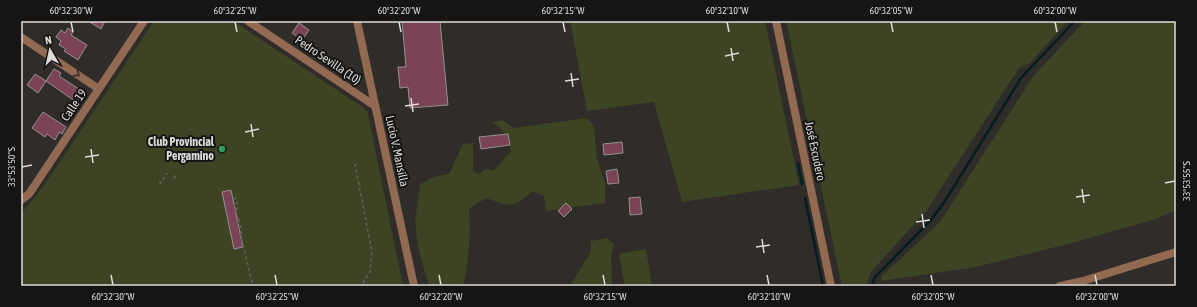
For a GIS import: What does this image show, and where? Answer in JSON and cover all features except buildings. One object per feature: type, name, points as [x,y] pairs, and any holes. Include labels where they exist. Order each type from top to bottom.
[{"type":"street","name":"Calle 19","points":[[21,200],[29,194],[144,21]]},
{"type":"street","name":"Pedro Sevilla (10)","points":[[248,21],[375,106]]},
{"type":"street","name":"Lucio V. Mansilla","points":[[357,21],[414,286]]},
{"type":"street","name":"José Escudero","points":[[776,21],[831,286]]},
{"type":"street","points":[[21,37],[99,89]]},
{"type":"street","points":[[1060,286],[1083,281],[1176,252]]},
{"type":"path","points":[[355,164],[372,252],[370,272],[361,286]]},
{"type":"path","points":[[159,182],[161,183],[167,173]]},
{"type":"path","points":[[236,209],[238,208],[236,198],[234,199],[234,204],[243,236],[241,237]]},
{"type":"path","points":[[237,221],[240,226],[240,233],[253,286]]},
{"type":"green space","name":"Club Provincial Pergamino","points":[[154,21],[233,21],[364,108],[368,114],[403,286],[21,286],[21,214],[45,184]]},
{"type":"green space","points":[[570,21],[765,21],[799,185],[682,202],[654,102],[587,111]]},
{"type":"green space","points":[[786,21],[1068,21],[1030,63],[1019,68],[927,210],[870,273],[867,284],[859,286],[842,286]]},
{"type":"green space","points":[[1085,21],[1176,21],[1176,210],[1156,219],[1072,243],[976,267],[881,281],[882,276],[940,222],[1034,75]]},
{"type":"green space","points":[[587,118],[594,126],[597,159],[605,182],[605,203],[546,211],[544,196],[533,191],[520,201],[511,205],[486,198],[469,209],[469,248],[463,286],[429,286],[418,248],[415,221],[420,184],[434,177],[449,174],[463,144],[473,143],[473,171],[479,174],[485,169],[494,170],[511,151],[502,130],[492,122],[503,120],[514,128]]},
{"type":"green space","points":[[608,238],[614,245],[611,256],[612,286],[570,286],[591,251],[591,241]]},
{"type":"green space","points":[[646,249],[652,286],[625,286],[619,254]]},
{"type":"waterway","points":[[872,286],[875,277],[931,220],[945,201],[1021,78],[1075,21]]},
{"type":"waterway","points":[[798,163],[802,184]]},
{"type":"waterway","points":[[805,198],[823,286]]},
{"type":"place","name":"Club Provincial Pergamino","points":[[222,149]]}]
